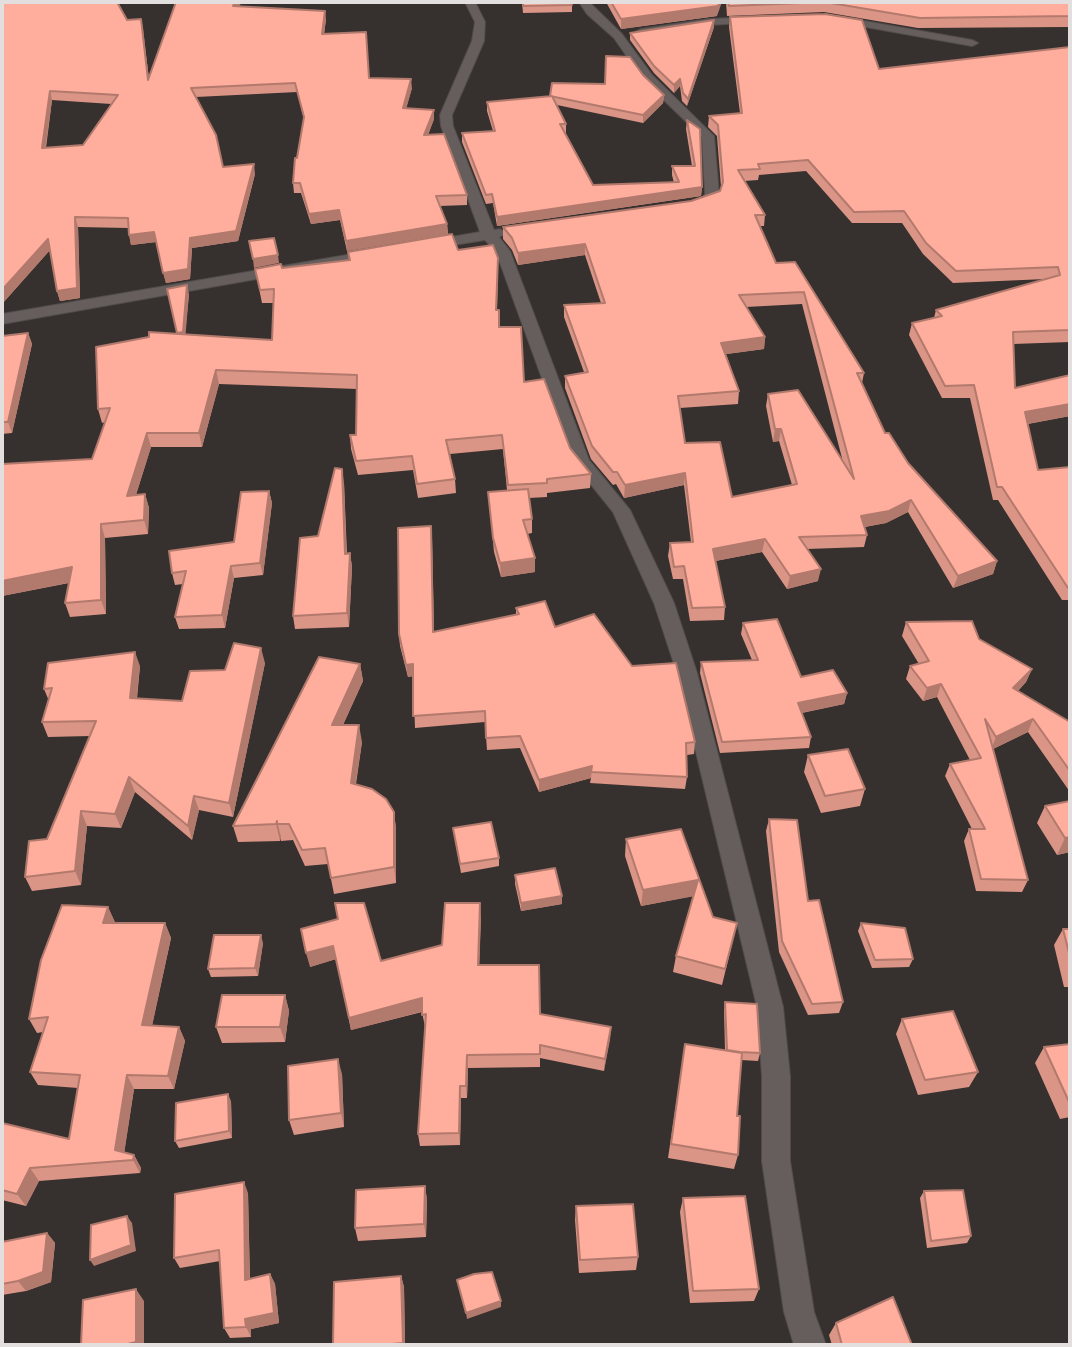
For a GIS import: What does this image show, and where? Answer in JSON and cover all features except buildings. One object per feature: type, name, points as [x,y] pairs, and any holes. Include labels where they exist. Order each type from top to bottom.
[{"type":"street","points":[[470,2],[480,23],[478,41],[446,115],[447,126],[488,234],[503,251],[581,461],[621,510],[664,603],[687,673],[770,1007],[776,1076],[776,1161],[799,1312],[810,1345]]},
{"type":"street","points":[[584,2],[591,12],[618,36],[648,78],[708,136],[712,194],[709,201],[677,208]]},
{"type":"street","points":[[824,18],[972,43]]},
{"type":"street","points":[[618,36],[675,26],[767,20]]},
{"type":"street","points":[[2,319],[515,231]]}]
